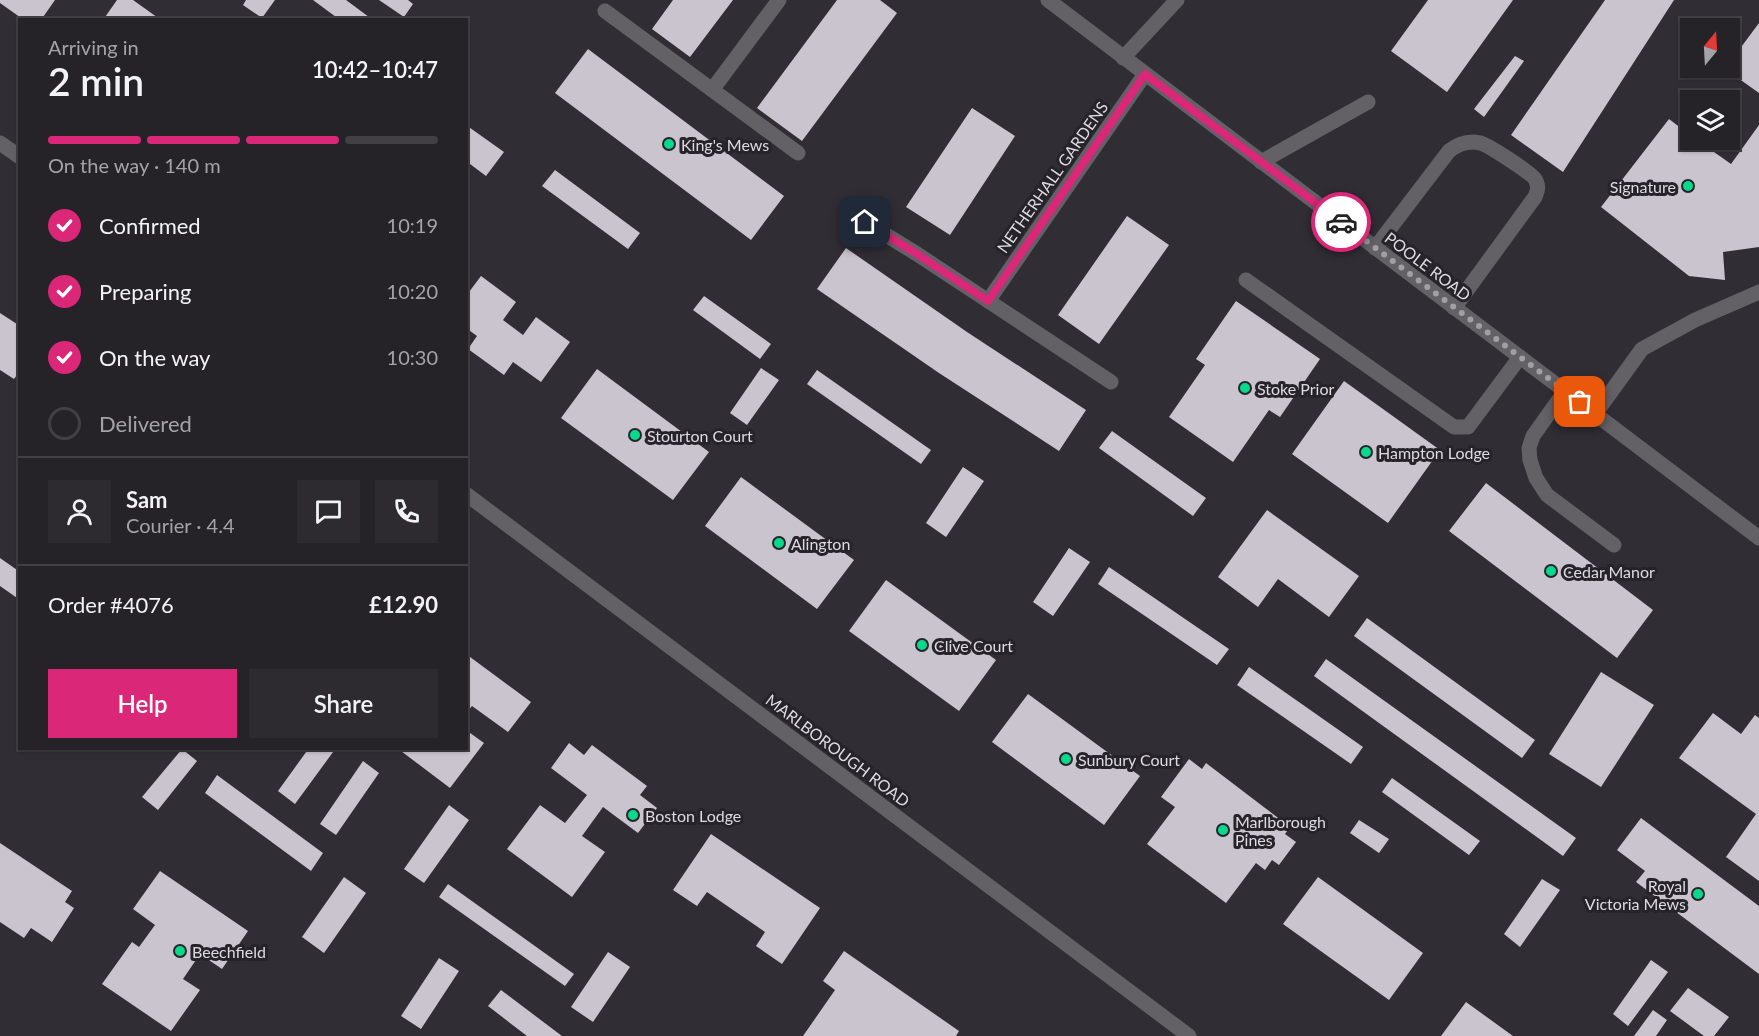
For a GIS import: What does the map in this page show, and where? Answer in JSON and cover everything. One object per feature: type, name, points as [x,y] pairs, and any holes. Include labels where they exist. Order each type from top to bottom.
[{"type":"street","points":[[712,90],[779,0]]},
{"type":"street","name":"POOLE ROAD","points":[[1048,0],[1759,538]]},
{"type":"street","points":[[1123,58],[1177,0]]},
{"type":"street","points":[[605,11],[798,153]]},
{"type":"street","name":"NETHERHALL GARDENS","points":[[988,301],[1145,74]]},
{"type":"street","points":[[1261,162],[1368,102]]},
{"type":"street","points":[[0,143],[18,156]]},
{"type":"street","points":[[1375,248],[1449,151],[1456,146],[1465,143],[1482,143],[1533,177],[1538,189],[1535,197],[1454,308]]},
{"type":"street","points":[[865,222],[1111,382]]},
{"type":"street","points":[[1246,280],[1454,427],[1468,427],[1520,357]]},
{"type":"street","points":[[1595,414],[1642,349],[1695,320],[1759,292]]},
{"type":"street","points":[[1565,391],[1533,436],[1529,448],[1530,460],[1536,478],[1547,495],[1614,545]]},
{"type":"street","name":"MARLBOROUGH ROAD","points":[[468,495],[1189,1036]]},
{"type":"building","points":[[0,0],[55,0],[42,18],[21,18],[0,3]]},
{"type":"building","points":[[117,0],[133,0],[158,18],[104,18]]},
{"type":"building","points":[[246,0],[275,0],[262,18],[243,5]]},
{"type":"building","points":[[313,0],[346,0],[370,18],[337,18]]},
{"type":"building","points":[[379,0],[408,0],[413,4],[404,17]]},
{"type":"building","points":[[673,0],[733,0],[690,57],[652,29]]},
{"type":"building","name":"King's Mews","points":[[837,0],[880,0],[897,13],[802,141],[757,108]]},
{"type":"building","points":[[1428,0],[1513,0],[1447,92],[1391,51]]},
{"type":"building","points":[[1605,0],[1674,0],[1563,172],[1511,135]]},
{"type":"building","points":[[1759,23],[1759,93],[1738,78],[1740,78],[1740,49]]},
{"type":"building","name":"King's Mews","points":[[588,49],[784,196],[751,240],[555,93]]},
{"type":"building","points":[[1515,56],[1524,61],[1484,117],[1474,109]]},
{"type":"building","points":[[972,108],[1015,136],[950,235],[906,207]]},
{"type":"building","name":"Signature","points":[[1669,119],[1680,127],[1680,150],[1711,150],[1731,164],[1759,125],[1759,247],[1723,252],[1725,280],[1689,276],[1601,207]]},
{"type":"building","points":[[468,126],[504,152],[486,176],[468,162]]},
{"type":"building","points":[[555,170],[640,233],[628,249],[542,186]]},
{"type":"building","points":[[1127,216],[1169,245],[1099,344],[1058,315]]},
{"type":"building","points":[[846,248],[967,332],[1086,410],[1059,451],[939,373],[817,289]]},
{"type":"building","points":[[481,276],[516,302],[503,320],[523,335],[536,317],[570,342],[541,382],[513,362],[504,375],[468,349],[477,336],[468,329],[468,293]]},
{"type":"building","points":[[704,296],[771,344],[760,359],[693,310]]},
{"type":"building","name":"Stoke Prior","points":[[1236,301],[1320,359],[1280,417],[1269,410],[1233,462],[1169,417],[1205,365],[1196,359]]},
{"type":"building","points":[[0,313],[18,325],[18,374],[14,379],[0,370]]},
{"type":"building","points":[[761,368],[779,380],[747,425],[730,413]]},
{"type":"building","name":"Stourton Court","points":[[597,369],[709,452],[673,500],[561,418]]},
{"type":"building","points":[[817,370],[931,450],[921,464],[807,384]]},
{"type":"building","name":"Hampton Lodge","points":[[1344,381],[1440,450],[1388,523],[1292,454]]},
{"type":"building","points":[[1112,431],[1206,498],[1193,516],[1099,448]]},
{"type":"building","points":[[963,467],[984,481],[946,537],[926,523]]},
{"type":"building","name":"Alington","points":[[741,477],[854,560],[817,609],[705,526]]},
{"type":"building","name":"Cedar Manor","points":[[1486,483],[1653,610],[1617,658],[1449,531]]},
{"type":"building","points":[[1267,510],[1359,576],[1329,617],[1278,579],[1258,607],[1218,577]]},
{"type":"building","points":[[1069,548],[1090,562],[1053,616],[1033,602]]},
{"type":"building","points":[[0,558],[18,571],[18,599],[0,586]]},
{"type":"building","points":[[1109,567],[1229,649],[1217,665],[1098,584]]},
{"type":"building","name":"Clive Court","points":[[886,580],[996,660],[959,711],[849,631]]},
{"type":"building","points":[[1367,618],[1535,740],[1522,758],[1354,636]]},
{"type":"building","points":[[468,655],[531,702],[508,732],[472,706],[468,711]]},
{"type":"building","points":[[1326,659],[1576,838],[1563,856],[1314,676]]},
{"type":"building","points":[[1249,667],[1363,747],[1351,764],[1237,685]]},
{"type":"building","points":[[1601,672],[1654,705],[1601,787],[1549,754]]},
{"type":"building","name":"Sunbury Court","points":[[1028,694],[1140,776],[1104,825],[992,742]]},
{"type":"building","points":[[1713,713],[1741,734],[1755,715],[1759,718],[1759,881],[1726,857],[1756,814],[1679,758]]},
{"type":"building","points":[[468,731],[484,743],[450,788],[400,750],[468,750]]},
{"type":"building","name":"Boston Lodge","points":[[569,743],[584,755],[592,745],[647,786],[640,795],[657,808],[638,833],[603,807],[582,836],[605,852],[572,897],[507,849],[540,805],[565,823],[587,795],[551,768]]},
{"type":"building","points":[[181,750],[197,761],[158,810],[142,797]]},
{"type":"building","points":[[308,750],[335,750],[295,804],[278,791]]},
{"type":"building","name":"Marlborough Pines","points":[[1189,759],[1202,769],[1206,763],[1290,827],[1285,834],[1296,842],[1279,865],[1272,860],[1265,870],[1256,863],[1226,903],[1147,844],[1175,807],[1161,797]]},
{"type":"building","points":[[363,761],[379,773],[336,835],[320,824]]},
{"type":"building","points":[[217,775],[323,853],[311,871],[205,793]]},
{"type":"building","points":[[1392,778],[1480,841],[1469,855],[1382,792]]},
{"type":"building","points":[[449,805],[469,820],[424,883],[404,869]]},
{"type":"building","name":"Royal Victoria Mews","points":[[1641,818],[1759,906],[1759,974],[1636,882],[1645,871],[1617,850]]},
{"type":"building","points":[[1359,820],[1389,839],[1379,853],[1350,833]]},
{"type":"building","points":[[711,834],[820,908],[782,964],[756,946],[765,932],[707,892],[697,906],[673,890]]},
{"type":"building","points":[[0,843],[72,891],[65,902],[74,908],[52,942],[31,928],[24,938],[0,922]]},
{"type":"building","name":"Beechfield","points":[[160,871],[248,931],[222,969],[200,954],[183,979],[200,990],[171,1031],[102,984],[132,942],[139,947],[155,925],[133,909]]},
{"type":"building","points":[[344,877],[366,893],[324,953],[302,937]]},
{"type":"building","points":[[1318,877],[1423,953],[1389,1000],[1283,924]]},
{"type":"building","points":[[1542,879],[1560,890],[1520,947],[1504,934]]},
{"type":"building","points":[[448,884],[574,974],[565,986],[439,897]]},
{"type":"building","points":[[844,951],[959,1031],[956,1036],[803,1036],[835,990],[823,981]]},
{"type":"building","points":[[608,952],[630,967],[593,1022],[571,1007]]},
{"type":"building","points":[[439,958],[459,971],[421,1029],[401,1016]]},
{"type":"building","points":[[1651,960],[1668,972],[1628,1026],[1613,1014]]},
{"type":"building","points":[[1688,988],[1729,1017],[1714,1036],[1704,1036],[1670,1011]]},
{"type":"building","points":[[501,990],[562,1036],[527,1036],[488,1006]]},
{"type":"building","points":[[1466,1002],[1513,1036],[1441,1036]]},
{"type":"building","points":[[1653,1010],[1667,1020],[1656,1036],[1634,1036]]},
{"type":"way so far","points":[[1341,222],[1580,402]]},
{"type":"place","name":"King's Mews","points":[[669,144]]},
{"type":"place","name":"Signature","points":[[1688,186]]},
{"type":"place","name":"Stoke Prior","points":[[1245,388]]},
{"type":"place","name":"Stourton Court","points":[[635,435]]},
{"type":"place","name":"Hampton Lodge","points":[[1366,452]]},
{"type":"place","name":"Alington","points":[[779,543]]},
{"type":"place","name":"Cedar Manor","points":[[1551,571]]},
{"type":"place","name":"Clive Court","points":[[922,645]]},
{"type":"place","name":"Sunbury Court","points":[[1066,759]]},
{"type":"place","name":"Boston Lodge","points":[[633,815]]},
{"type":"place","name":"Marlborough Pines","points":[[1223,830]]},
{"type":"place","name":"Royal Victoria Mews","points":[[1698,894]]},
{"type":"place","name":"Beechfield","points":[[180,951]]},
{"type":"route","points":[[865,222],[988,301],[1145,74],[1341,222]]}]
